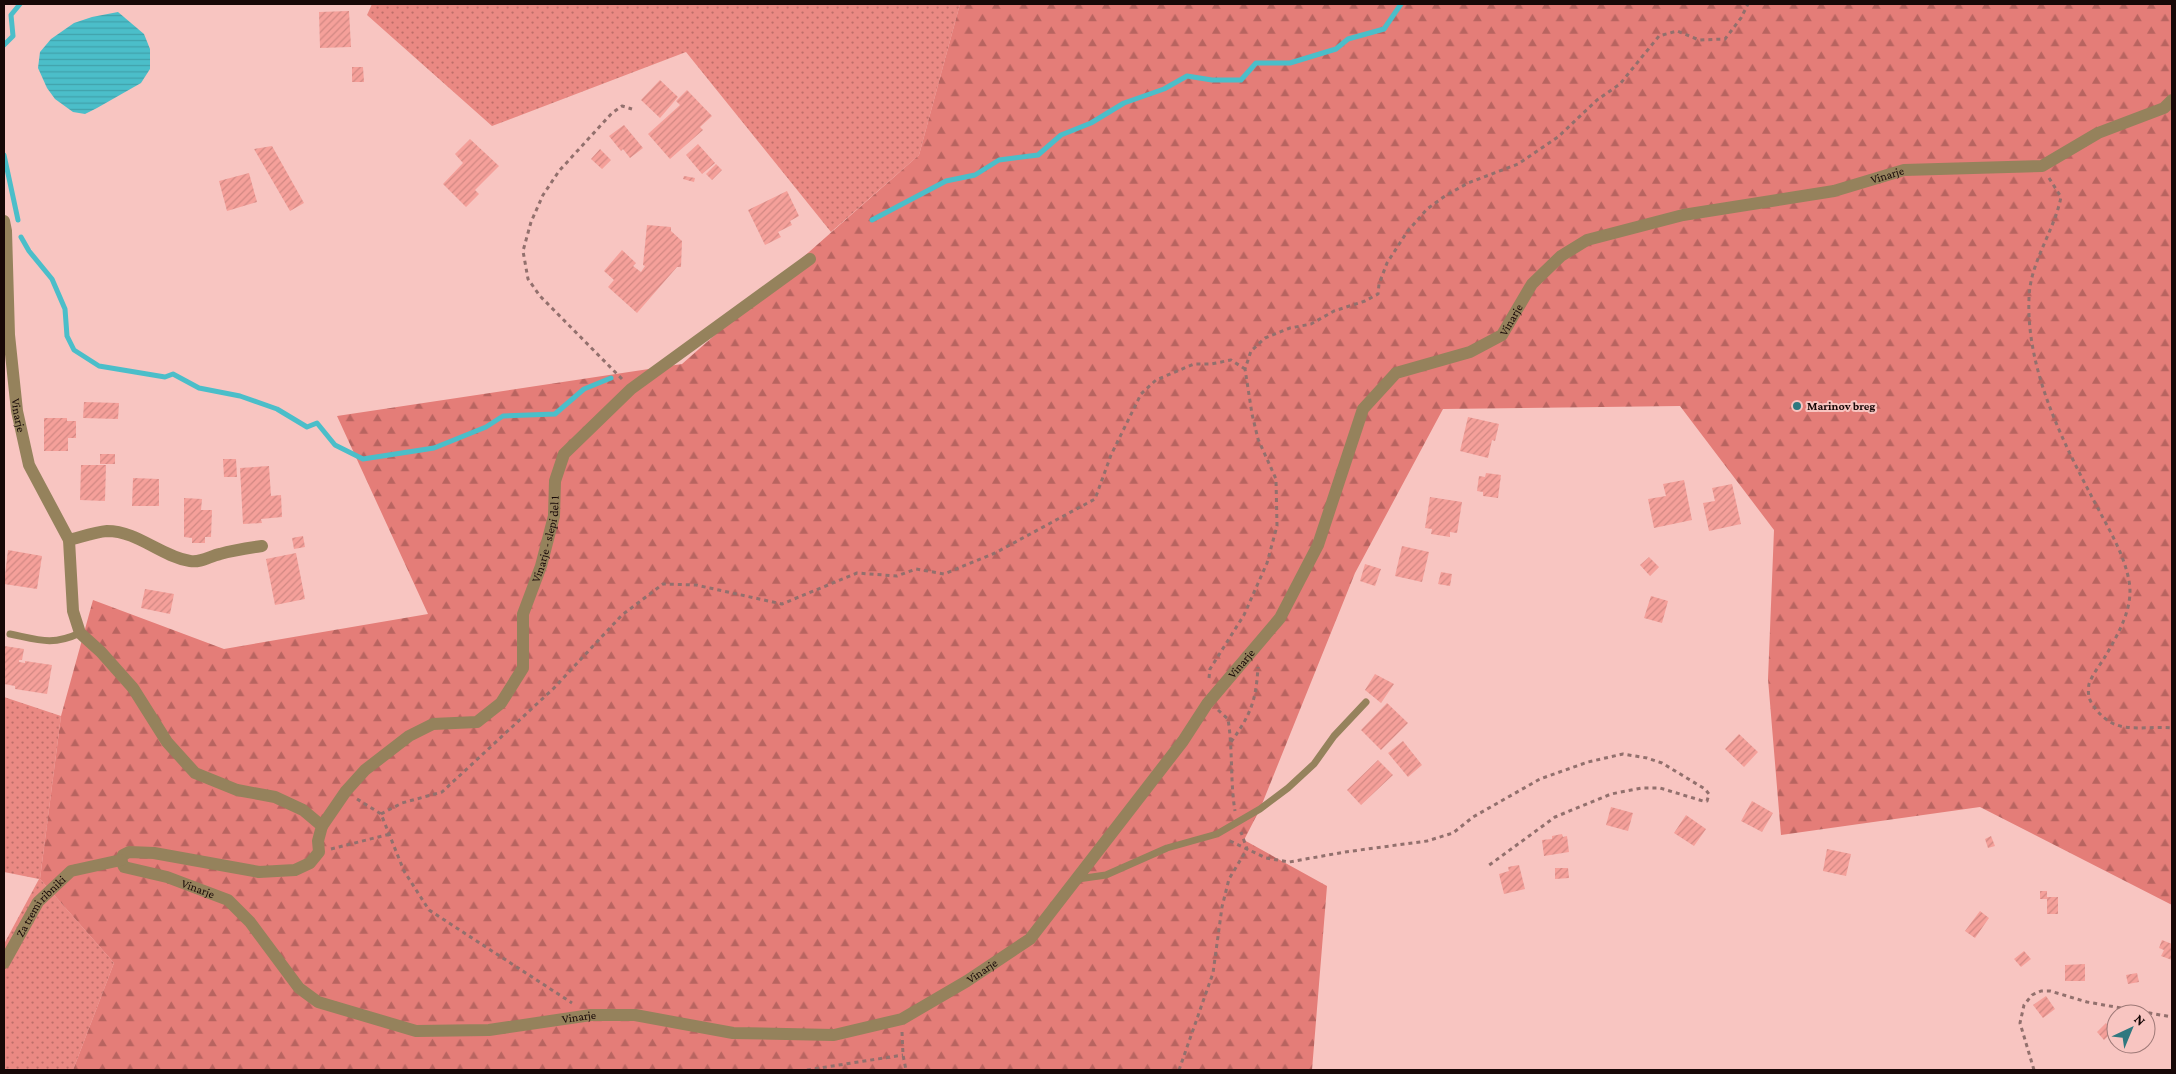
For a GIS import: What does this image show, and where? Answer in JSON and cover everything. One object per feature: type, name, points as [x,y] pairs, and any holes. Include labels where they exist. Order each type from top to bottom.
[{"type":"street","name":"Vinarje","points":[[319,852],[310,863],[295,870],[258,872],[154,853],[129,852],[121,860],[124,868],[167,877],[228,900],[250,922],[299,988],[318,1002],[416,1031],[489,1030],[591,1015],[635,1015],[733,1033],[834,1035],[902,1019],[967,981],[1030,939],[1078,879],[1137,798],[1183,742],[1207,704],[1280,618],[1318,545],[1363,410],[1396,373],[1470,352],[1502,335],[1532,284],[1561,256],[1588,240],[1683,215],[1834,191],[1904,170],[2042,166],[2098,133],[2164,108],[2172,100]]},
{"type":"street","name":"Vinarje","points":[[4,220],[6,231],[9,335],[17,412],[29,465],[69,540],[73,611],[80,633]]},
{"type":"street","name":"Vinarje - slepi del 1","points":[[322,826],[346,792],[365,770],[409,736],[433,724],[477,722],[501,703],[522,668],[523,614],[554,516],[555,480],[564,454],[631,389],[810,259]]},
{"type":"street","points":[[69,540],[106,531],[124,533],[181,559],[192,562],[202,561],[217,554],[262,546]]},
{"type":"street","points":[[80,633],[101,652],[132,688],[167,742],[195,773],[237,790],[275,797],[303,810],[322,826],[318,841],[319,852]]},
{"type":"street","name":"Za tremi ribniki","points":[[4,963],[38,902],[71,871],[121,860]]},
{"type":"lane","points":[[10,634],[53,642],[67,639],[80,633]]},
{"type":"lane","points":[[1078,879],[1106,875],[1167,848],[1217,834],[1238,823],[1260,809],[1314,764],[1334,736],[1366,702]]},
{"type":"path","points":[[1247,849],[1238,823],[1230,786],[1231,742],[1228,719],[1221,712],[1207,704],[1210,669],[1244,616],[1267,563],[1277,526],[1276,479],[1258,440],[1245,369],[1251,351],[1265,338],[1290,328],[1311,324],[1334,311],[1365,301],[1378,294],[1379,284],[1387,263],[1407,232],[1427,209],[1468,183],[1518,164],[1558,137],[1597,100],[1620,84],[1659,36],[1677,31],[1699,40],[1725,39],[1741,18],[1748,4]]},
{"type":"path","points":[[631,389],[611,366],[540,296],[528,279],[523,251],[531,222],[539,204],[559,172],[612,113],[622,106],[632,110]]},
{"type":"path","points":[[2042,166],[2061,197],[2055,221],[2034,269],[2029,298],[2030,336],[2043,387],[2079,473],[2126,566],[2130,583],[2130,604],[2122,625],[2090,683],[2088,695],[2097,710],[2120,727],[2172,728]]},
{"type":"path","points":[[381,814],[402,803],[442,792],[554,688],[622,615],[663,584],[696,585],[782,604],[857,573],[897,576],[916,569],[944,574],[995,553],[1095,498],[1111,455],[1141,394],[1156,380],[1194,364],[1211,364],[1231,360],[1245,369]]},
{"type":"path","points":[[1231,742],[1248,719],[1257,692],[1259,645]]},
{"type":"path","points":[[1217,834],[1266,858],[1289,862],[1344,852],[1427,841],[1453,833],[1473,817],[1540,779],[1588,762],[1623,754],[1662,763],[1705,789],[1709,794],[1706,801],[1703,802],[1660,788],[1642,788],[1611,794],[1555,816],[1488,866]]},
{"type":"path","points":[[346,792],[381,814],[404,871],[429,910],[591,1015]]},
{"type":"path","points":[[319,852],[390,834]]},
{"type":"path","points":[[1179,1070],[1213,973],[1222,907],[1229,879],[1247,849]]},
{"type":"path","points":[[2034,1070],[2020,1022],[2024,1005],[2032,996],[2041,991],[2050,991],[2087,1002],[2172,1017]]},
{"type":"path","points":[[902,1019],[903,1055],[906,1070]]},
{"type":"path","points":[[807,1070],[903,1055]]},
{"type":"shaded area","points":[[372,4],[960,4],[919,155],[831,232],[686,52],[492,126],[367,15]]},
{"type":"shaded area","points":[[4,697],[61,716],[40,879],[114,963],[73,1070],[4,1070],[4,944],[39,879],[4,872]]},
{"type":"green space","points":[[960,4],[2172,4],[2172,905],[1980,807],[1781,835],[1768,679],[1774,530],[1680,406],[1443,409],[1355,573],[1260,809],[1244,840],[1327,886],[1312,1070],[73,1070],[114,963],[40,879],[61,716],[93,600],[224,649],[428,614],[337,416],[682,364],[919,155]]},
{"type":"water","points":[[118,12],[144,34],[150,49],[150,69],[141,83],[97,108],[85,114],[73,112],[55,99],[47,88],[38,68],[40,52],[51,39],[74,23]]},
{"type":"building","points":[[349,11],[351,47],[320,48],[319,12]]},
{"type":"building","points":[[352,67],[363,67],[364,82],[352,82]]},
{"type":"building","points":[[660,80],[678,97],[660,118],[641,100]]},
{"type":"building","points":[[687,90],[712,116],[700,127],[703,130],[670,159],[648,134],[680,105],[676,101]]},
{"type":"building","points":[[624,125],[643,148],[630,158],[623,149],[621,151],[609,136]]},
{"type":"building","points":[[470,139],[499,166],[475,190],[479,194],[466,207],[443,184],[463,163],[455,154]]},
{"type":"building","points":[[698,144],[715,163],[702,174],[686,155]]},
{"type":"building","points":[[272,146],[304,203],[290,211],[254,149]]},
{"type":"building","points":[[600,149],[611,160],[602,169],[591,159]]},
{"type":"building","points":[[716,164],[722,170],[712,180],[706,174]]},
{"type":"building","points":[[249,173],[257,202],[227,211],[219,181]]},
{"type":"building","points":[[684,176],[695,178],[694,182],[683,179]]},
{"type":"building","points":[[787,191],[799,216],[790,221],[792,225],[778,232],[781,237],[765,245],[748,210]]},
{"type":"building","points":[[647,225],[671,227],[671,231],[682,241],[681,267],[677,267],[637,313],[608,287],[614,280],[604,271],[622,250],[636,263],[633,266],[641,272],[645,266],[643,265]]},
{"type":"building","points":[[84,402],[119,403],[118,419],[83,418]]},
{"type":"building","points":[[1468,417],[1499,424],[1495,441],[1492,440],[1488,458],[1460,451]]},
{"type":"building","points":[[44,418],[67,418],[67,421],[76,421],[76,438],[68,438],[68,451],[44,451]]},
{"type":"building","points":[[100,454],[115,454],[115,464],[100,464]]},
{"type":"building","points":[[223,459],[236,459],[237,477],[224,477]]},
{"type":"building","points":[[81,465],[106,465],[105,501],[80,500]]},
{"type":"building","points":[[269,466],[271,496],[281,495],[282,517],[261,519],[262,523],[243,524],[240,468]]},
{"type":"building","points":[[1486,473],[1501,475],[1498,498],[1483,496],[1483,492],[1477,491],[1479,476],[1485,477]]},
{"type":"building","points":[[133,478],[159,479],[159,506],[132,506]]},
{"type":"building","points":[[1684,480],[1692,520],[1654,528],[1648,499],[1666,496],[1663,484]]},
{"type":"building","points":[[1732,484],[1741,524],[1709,531],[1703,503],[1715,501],[1712,488]]},
{"type":"building","points":[[1430,497],[1462,502],[1457,533],[1450,532],[1450,537],[1431,534],[1432,529],[1425,528]]},
{"type":"building","points":[[184,498],[202,499],[201,510],[212,510],[211,537],[205,537],[205,543],[192,543],[192,538],[184,537]]},
{"type":"building","points":[[303,536],[305,547],[294,549],[292,538]]},
{"type":"building","points":[[1402,546],[1429,552],[1422,582],[1395,576]]},
{"type":"building","points":[[8,550],[42,556],[37,589],[4,584]]},
{"type":"building","points":[[296,553],[305,599],[275,605],[266,559]]},
{"type":"building","points":[[1649,557],[1659,567],[1650,576],[1640,565]]},
{"type":"building","points":[[1365,564],[1381,569],[1375,586],[1360,581]]},
{"type":"building","points":[[1441,572],[1452,574],[1450,586],[1438,584]]},
{"type":"building","points":[[145,589],[174,594],[170,614],[141,608]]},
{"type":"building","points":[[1651,596],[1668,601],[1662,623],[1644,618]]},
{"type":"building","points":[[4,646],[24,649],[22,660],[19,660],[19,662],[25,663],[25,661],[52,665],[47,694],[15,689],[15,686],[4,684]]},
{"type":"building","points":[[1375,674],[1394,684],[1381,703],[1365,690]]},
{"type":"building","points":[[1387,703],[1408,723],[1381,750],[1361,730]]},
{"type":"building","points":[[1739,734],[1758,752],[1744,767],[1725,749]]},
{"type":"building","points":[[1403,741],[1422,765],[1408,777],[1388,753]]},
{"type":"building","points":[[1378,760],[1393,775],[1361,805],[1347,790]]},
{"type":"building","points":[[1752,801],[1773,813],[1762,832],[1741,821]]},
{"type":"building","points":[[1611,807],[1633,813],[1628,831],[1606,825]]},
{"type":"building","points":[[1686,815],[1706,829],[1694,846],[1674,833]]},
{"type":"building","points":[[1562,834],[1563,837],[1567,836],[1569,852],[1544,856],[1542,840],[1552,839],[1552,836]]},
{"type":"building","points":[[1991,836],[1995,846],[1988,848],[1985,839]]},
{"type":"building","points":[[1827,849],[1851,854],[1846,876],[1823,871]]},
{"type":"building","points":[[1519,865],[1525,889],[1504,894],[1499,874],[1509,871],[1508,867]]},
{"type":"building","points":[[1555,868],[1568,868],[1569,878],[1555,879]]},
{"type":"building","points":[[2040,891],[2047,891],[2047,897],[2058,897],[2058,914],[2047,914],[2047,899],[2040,899]]},
{"type":"building","points":[[1980,911],[1989,918],[1975,938],[1965,931]]},
{"type":"building","points":[[2162,940],[2172,944],[2172,960],[2161,956],[2164,950],[2159,948]]},
{"type":"building","points":[[2024,951],[2031,959],[2021,967],[2014,959]]},
{"type":"building","points":[[2085,964],[2085,981],[2065,981],[2065,965]]},
{"type":"building","points":[[2137,973],[2139,982],[2128,984],[2126,975]]},
{"type":"building","points":[[2046,996],[2055,1009],[2043,1018],[2033,1005]]},
{"type":"building","points":[[2106,1023],[2106,1038],[2104,1040],[2097,1032]]},
{"type":"waterway","points":[[4,45],[13,36],[11,15],[20,4]]},
{"type":"waterway","points":[[872,220],[946,181],[975,175],[999,160],[1038,155],[1061,135],[1091,123],[1124,103],[1164,89],[1187,76],[1212,80],[1241,80],[1256,63],[1290,63],[1336,49],[1348,39],[1384,29],[1401,4]]},
{"type":"waterway","points":[[4,155],[18,220]]},
{"type":"waterway","points":[[21,237],[29,251],[52,279],[65,309],[67,336],[74,350],[99,366],[165,377],[173,374],[199,388],[240,396],[277,409],[307,427],[317,423],[335,445],[363,459],[434,448],[486,427],[503,416],[555,414],[584,389],[611,378]]},
{"type":"place","name":"Marinov breg","points":[[1797,406]]}]
